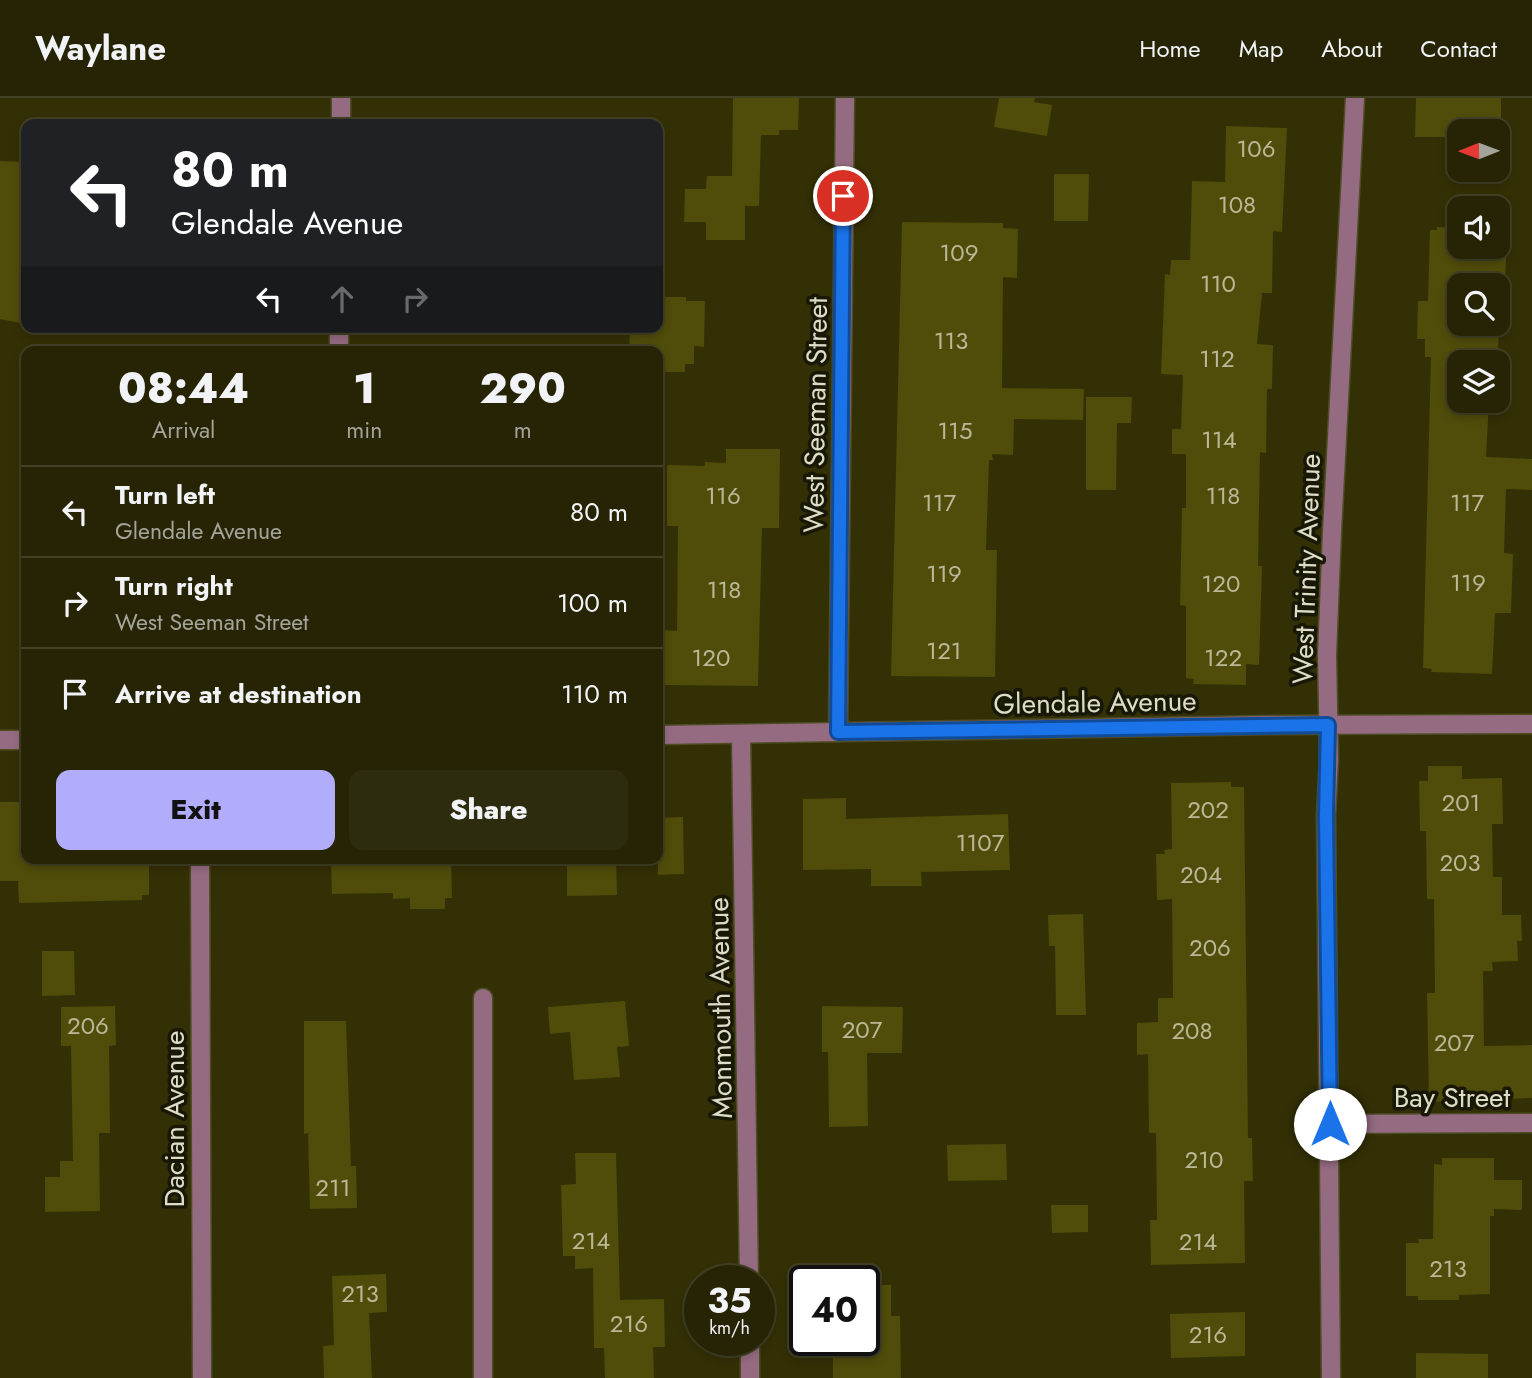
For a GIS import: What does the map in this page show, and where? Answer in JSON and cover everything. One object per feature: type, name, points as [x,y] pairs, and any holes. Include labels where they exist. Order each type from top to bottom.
[{"type":"street","points":[[341,98],[341,119]]},
{"type":"street","name":"West Seeman Street","points":[[838,732],[845,98]]},
{"type":"street","name":"West Trinity Avenue","points":[[1331,1378],[1327,655],[1355,98]]},
{"type":"street","name":"Glendale Avenue","points":[[663,735],[1532,723]]},
{"type":"street","name":"Monmouth Avenue","points":[[741,734],[749,1265]]},
{"type":"street","points":[[0,740],[21,740]]},
{"type":"street","name":"Dacian Avenue","points":[[200,864],[202,1378]]},
{"type":"street","points":[[483,998],[483,1378]]},
{"type":"street","name":"Bay Street","points":[[1330,1124],[1532,1123]]},
{"type":"street","points":[[750,1356],[750,1378]]},
{"type":"building","points":[[733,98],[799,98],[798,130],[779,130],[779,135],[761,135],[759,206],[745,206],[745,240],[706,240],[706,222],[684,222],[685,189],[706,189],[707,176],[732,176]]},
{"type":"building","points":[[999,98],[1035,98],[1034,102],[1052,105],[1047,136],[994,127]]},
{"type":"building","points":[[1416,98],[1501,98],[1501,119],[1447,119],[1447,137],[1415,137]]},
{"type":"building","points":[[1226,126],[1287,128],[1282,232],[1273,231],[1272,293],[1262,293],[1257,344],[1273,345],[1272,389],[1267,389],[1266,453],[1260,452],[1258,566],[1262,566],[1259,665],[1246,664],[1246,685],[1193,684],[1194,679],[1186,678],[1186,606],[1180,605],[1182,508],[1186,508],[1186,454],[1172,454],[1172,429],[1181,429],[1183,375],[1161,374],[1165,274],[1170,275],[1171,260],[1190,260],[1192,181],[1225,182]]},
{"type":"building","points":[[0,161],[21,162],[21,323],[0,319]]},
{"type":"building","points":[[1054,174],[1089,174],[1088,221],[1054,221]]},
{"type":"building","points":[[902,222],[1003,223],[1003,228],[1018,229],[1017,278],[1003,277],[1002,388],[1084,389],[1083,420],[1014,419],[1013,455],[992,454],[993,460],[989,460],[986,550],[997,550],[995,677],[891,676]]},
{"type":"building","points":[[1447,227],[1447,259],[1506,259],[1505,273],[1447,273],[1447,336],[1499,336],[1498,350],[1447,350],[1447,413],[1488,413],[1486,457],[1532,459],[1532,490],[1506,489],[1504,553],[1513,554],[1511,613],[1495,613],[1492,674],[1431,672],[1432,669],[1423,668],[1431,357],[1425,357],[1425,339],[1417,339],[1418,301],[1428,301],[1430,230]]},
{"type":"building","points":[[663,297],[686,297],[686,301],[705,301],[704,347],[694,346],[694,364],[685,364],[685,372],[663,372],[663,346],[629,346],[630,333],[663,333]]},
{"type":"building","points":[[1086,397],[1132,397],[1131,423],[1117,423],[1116,490],[1086,490]]},
{"type":"building","points":[[726,449],[780,449],[779,528],[762,528],[758,686],[663,685],[664,630],[677,631],[678,526],[667,526],[667,465],[705,466],[705,462],[726,463]]},
{"type":"building","points":[[1428,766],[1462,766],[1462,779],[1502,778],[1503,824],[1492,824],[1493,877],[1502,877],[1502,915],[1521,915],[1522,941],[1517,941],[1518,961],[1492,962],[1493,971],[1483,971],[1484,1046],[1532,1045],[1532,1098],[1429,1102],[1427,993],[1435,993],[1434,899],[1427,899],[1426,831],[1420,831],[1419,781],[1428,781]]},
{"type":"building","points":[[1231,782],[1231,787],[1244,787],[1248,1138],[1252,1138],[1253,1181],[1244,1181],[1245,1263],[1151,1265],[1150,1220],[1157,1220],[1156,1133],[1149,1133],[1148,1054],[1137,1055],[1137,1023],[1158,1022],[1158,998],[1173,998],[1172,899],[1157,900],[1156,854],[1165,854],[1164,850],[1172,849],[1171,783]]},
{"type":"building","points":[[846,798],[846,819],[1008,814],[1010,870],[921,872],[922,886],[871,886],[871,869],[803,870],[803,799]]},
{"type":"building","points":[[0,802],[21,802],[21,864],[149,864],[149,895],[142,895],[142,900],[19,903],[18,881],[0,881]]},
{"type":"building","points":[[683,817],[684,874],[658,875],[658,864],[663,864],[663,818]]},
{"type":"building","points":[[331,864],[451,864],[452,898],[445,898],[445,909],[410,909],[410,898],[393,899],[393,893],[332,894]]},
{"type":"building","points":[[567,864],[616,864],[617,895],[567,896]]},
{"type":"building","points":[[1083,914],[1086,1015],[1056,1015],[1055,946],[1049,946],[1048,915]]},
{"type":"building","points":[[42,951],[74,951],[75,995],[42,996]]},
{"type":"building","points":[[625,1001],[629,1046],[617,1047],[620,1077],[574,1080],[570,1032],[550,1034],[548,1007]]},
{"type":"building","points":[[115,1006],[116,1045],[109,1046],[110,1133],[99,1133],[100,1211],[45,1212],[45,1177],[60,1177],[60,1161],[73,1161],[71,1046],[61,1046],[61,1007]]},
{"type":"building","points":[[822,1006],[903,1007],[902,1053],[867,1053],[868,1126],[829,1127],[828,1052],[822,1052]]},
{"type":"building","points":[[304,1021],[346,1021],[351,1166],[356,1166],[357,1208],[310,1209],[308,1133],[304,1134]]},
{"type":"building","points":[[1006,1144],[1007,1180],[948,1181],[947,1145]]},
{"type":"building","points":[[575,1153],[616,1153],[620,1300],[664,1299],[665,1347],[653,1347],[654,1378],[605,1378],[604,1348],[594,1348],[593,1268],[575,1269],[575,1256],[563,1256],[561,1185],[576,1184]]},
{"type":"building","points":[[1442,1158],[1494,1158],[1494,1180],[1522,1180],[1522,1210],[1494,1209],[1494,1216],[1490,1216],[1490,1294],[1459,1295],[1459,1300],[1418,1300],[1418,1296],[1406,1296],[1406,1243],[1419,1243],[1418,1239],[1433,1239],[1434,1164],[1442,1165]]},
{"type":"building","points":[[1051,1205],[1088,1205],[1088,1232],[1052,1233]]},
{"type":"building","points":[[386,1274],[387,1312],[369,1313],[372,1378],[324,1378],[323,1346],[334,1345],[332,1276]]},
{"type":"building","points":[[880,1285],[891,1285],[891,1316],[900,1316],[901,1378],[833,1378],[833,1356],[880,1356]]},
{"type":"building","points":[[1245,1312],[1245,1356],[1171,1358],[1170,1314]]},
{"type":"building","points":[[1416,1353],[1488,1354],[1488,1378],[1416,1378]]},
{"type":"route","points":[[843,196],[838,732],[1328,725],[1326,816],[1330,1124]]}]
